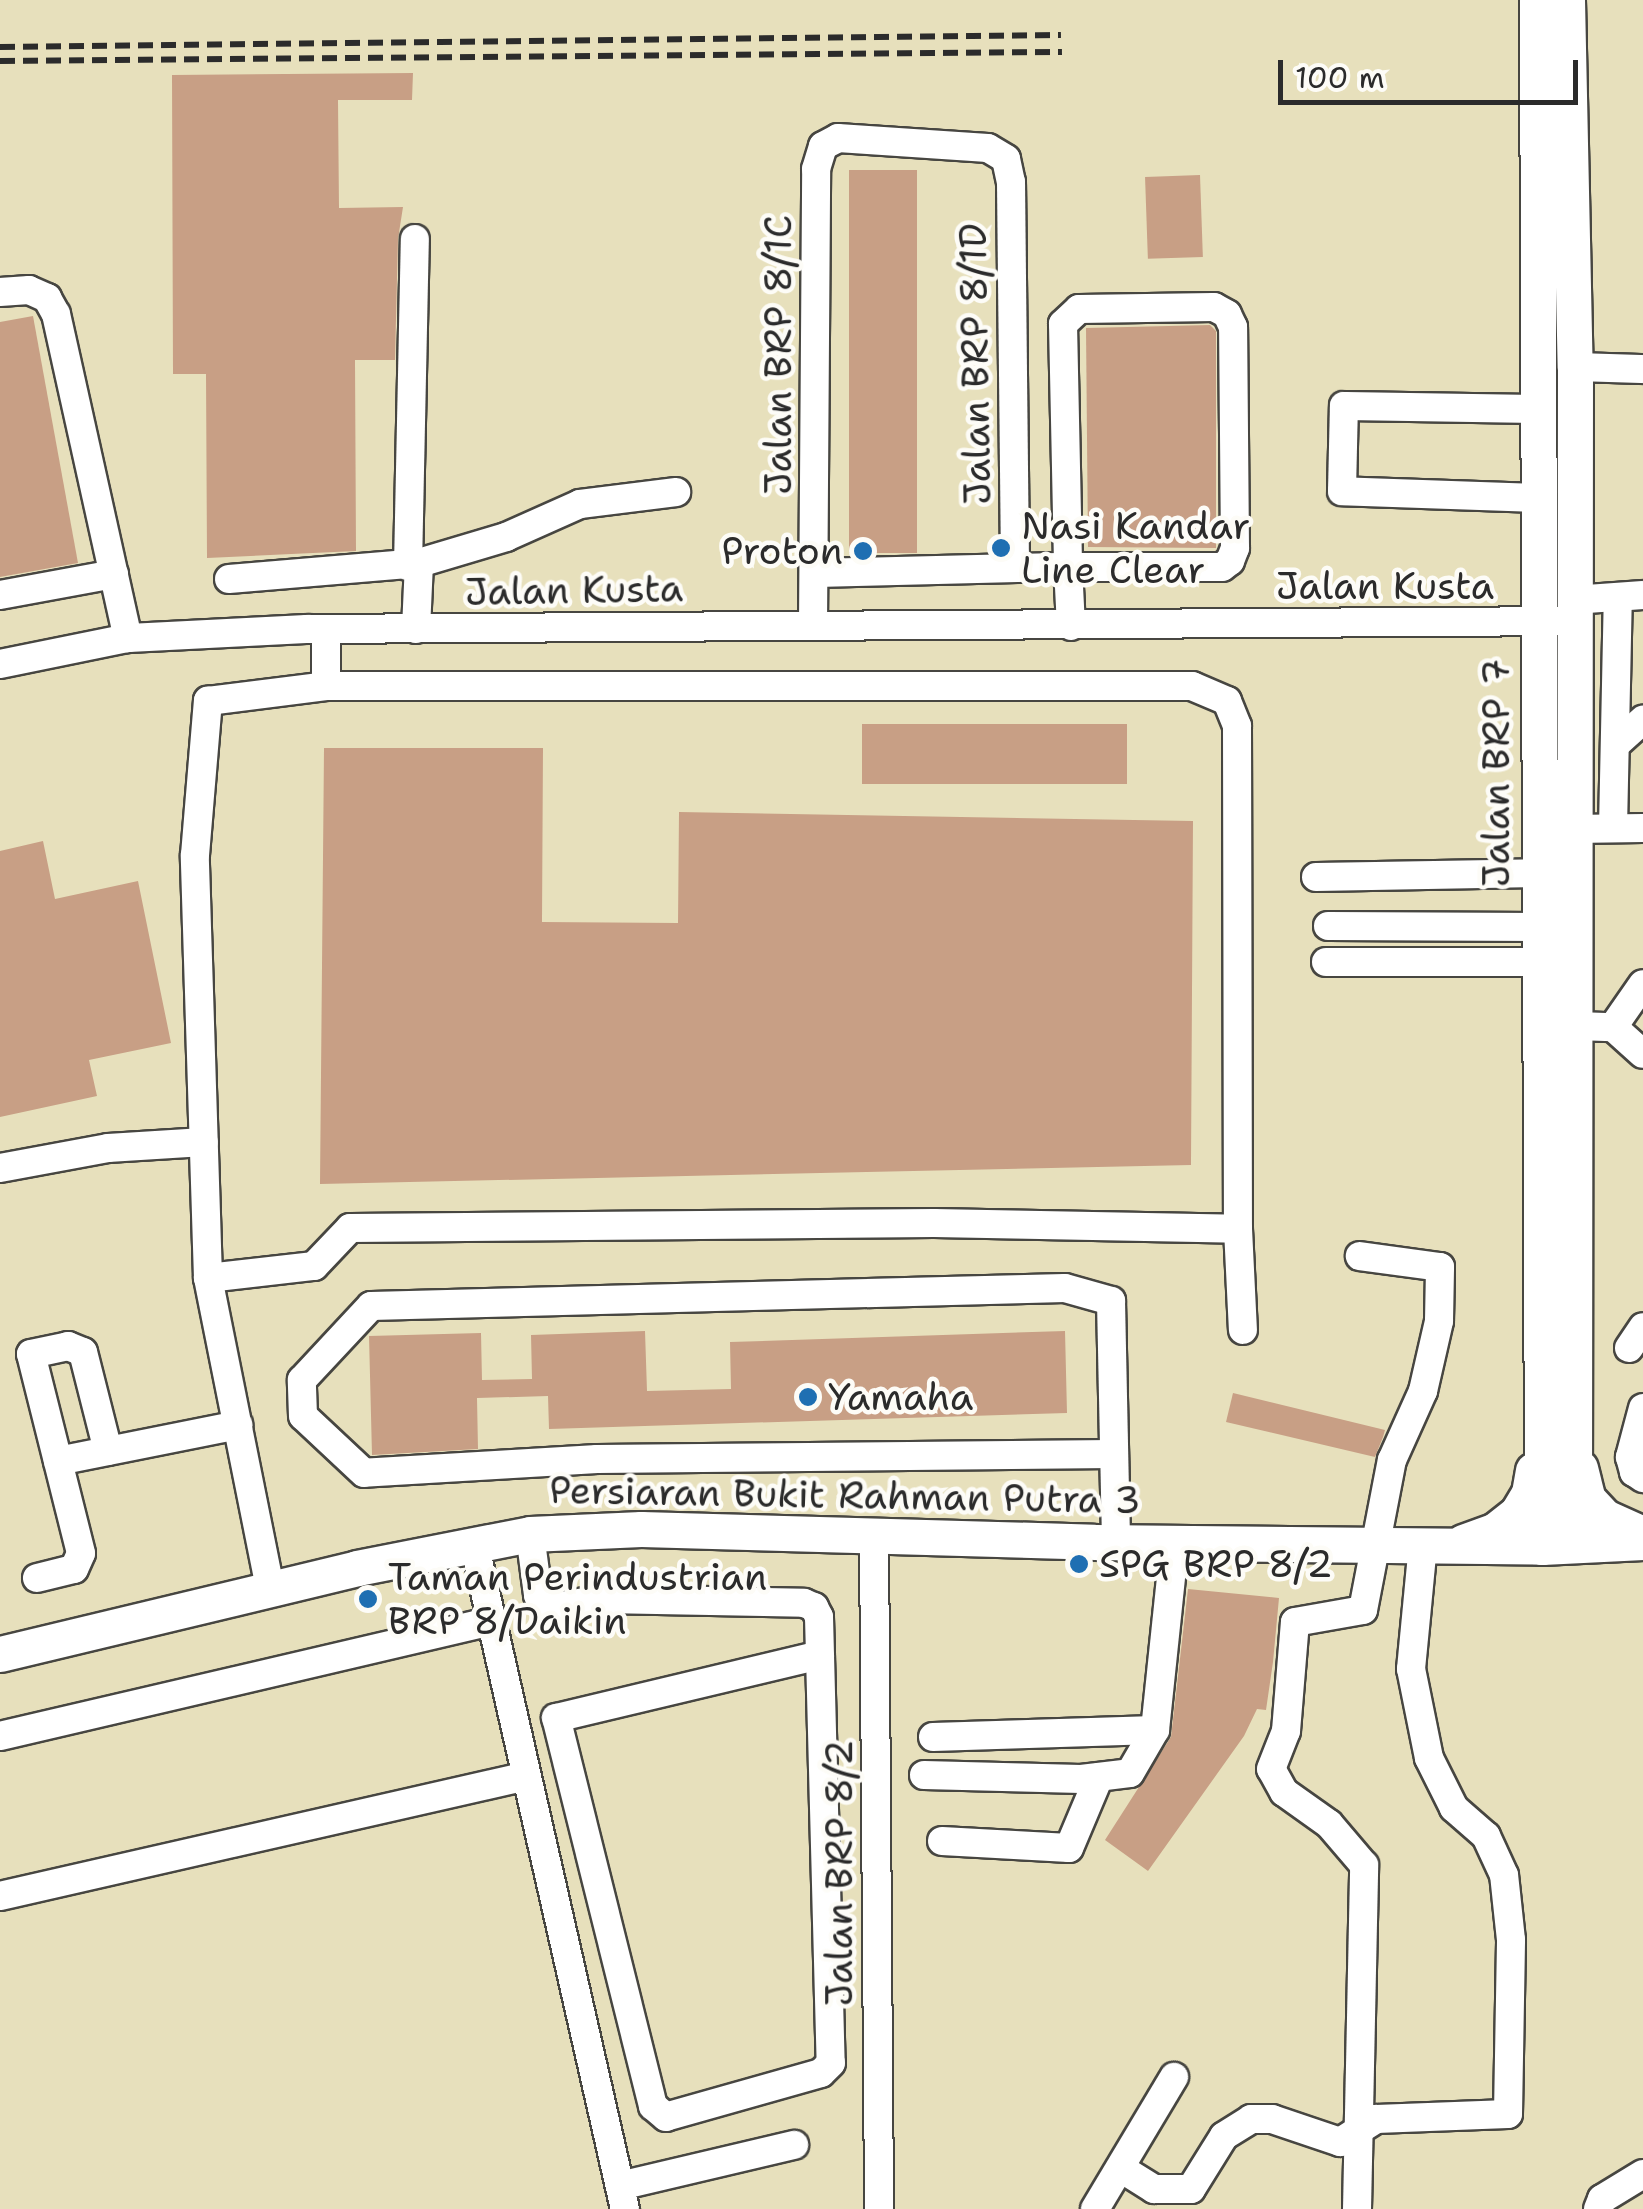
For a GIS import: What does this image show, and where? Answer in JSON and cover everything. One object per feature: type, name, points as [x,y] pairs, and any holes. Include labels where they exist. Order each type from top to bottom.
[{"type":"main road","name":"Jalan BRP 7","points":[[1537,0],[1553,82],[1575,366],[1561,615],[1538,873],[1539,1434],[1558,1546]]},
{"type":"main road","name":"Jalan BRP 7","points":[[1558,1546],[1573,1423],[1576,1026],[1573,829],[1561,615],[1538,498],[1538,409],[1553,82],[1567,0]]},
{"type":"main road","points":[[1573,1423],[1588,1500],[1605,1516],[1643,1534]]},
{"type":"main road","points":[[1438,1545],[1494,1531],[1516,1513],[1529,1492],[1539,1434]]},
{"type":"main road","name":"Persiaran Bukit Rahman Putra 3","points":[[0,1654],[270,1588],[530,1534],[641,1530],[1116,1542],[1558,1546],[1643,1542]]},
{"type":"street","name":"Jalan BRP 8/1D","points":[[823,146],[838,138],[894,141],[988,148],[1006,158],[1011,182],[1015,568]]},
{"type":"street","name":"Jalan BRP 8/1C","points":[[813,625],[816,170],[823,146]]},
{"type":"street","points":[[415,239],[416,630]]},
{"type":"street","points":[[0,292],[29,290],[47,298],[56,314],[128,638]]},
{"type":"street","points":[[816,573],[1068,567],[1222,566],[1230,561],[1234,548],[1233,327],[1227,314],[1214,307],[1079,308],[1063,324],[1068,567],[1071,626]]},
{"type":"street","points":[[1575,366],[1643,369]]},
{"type":"street","points":[[1538,409],[1344,406],[1342,491],[1538,498]]},
{"type":"street","points":[[230,579],[414,564],[506,536],[580,504],[676,492]]},
{"type":"street","points":[[0,595],[114,574]]},
{"type":"street","points":[[1613,828],[1615,746],[1630,596]]},
{"type":"street","name":"Jalan Kusta","points":[[0,664],[128,638],[326,630],[1071,626],[1561,615],[1630,596]]},
{"type":"street","points":[[326,630],[326,686]]},
{"type":"street","points":[[270,1588],[208,1278],[195,855],[208,701],[326,686],[1192,686],[1227,702],[1237,726],[1238,1229],[1244,1330]]},
{"type":"street","points":[[1615,746],[1643,720]]},
{"type":"street","points":[[1573,829],[1643,828]]},
{"type":"street","points":[[1316,877],[1538,873]]},
{"type":"street","points":[[1328,926],[1538,927]]},
{"type":"street","points":[[1326,962],[1538,962]]},
{"type":"street","points":[[1613,1027],[1642,989]]},
{"type":"street","points":[[1576,1026],[1613,1027],[1643,1054]]},
{"type":"street","points":[[0,1168],[108,1148],[204,1142]]},
{"type":"street","points":[[208,1278],[314,1266],[350,1228],[934,1223],[1238,1229]]},
{"type":"street","points":[[1357,2209],[1359,1961],[1364,1865],[1329,1824],[1284,1792],[1271,1770],[1286,1731],[1295,1622],[1363,1610],[1392,1460],[1423,1391],[1440,1322],[1440,1267],[1360,1256]]},
{"type":"street","points":[[1113,1454],[597,1459],[364,1473],[302,1416],[302,1380],[371,1306],[1065,1288],[1112,1302],[1116,1542]]},
{"type":"street","points":[[37,1578],[74,1569],[81,1559],[32,1354],[68,1346],[83,1352],[108,1451]]},
{"type":"street","points":[[1643,1408],[1630,1457],[1634,1472],[1643,1478]]},
{"type":"street","points":[[58,1461],[238,1425]]},
{"type":"street","points":[[530,1534],[538,1595],[549,1608],[603,1599],[804,1603],[814,1607],[819,1618],[820,1655],[831,2063],[821,2073],[666,2117],[653,2106],[556,1718],[820,1655]]},
{"type":"street","name":"Jalan BRP 8/2","points":[[874,1537],[878,2209]]},
{"type":"street","points":[[924,1776],[1099,1777],[1130,1773],[1155,1730],[1175,1541]]},
{"type":"street","points":[[474,1543],[623,2197],[794,2144]]},
{"type":"street","points":[[1122,2169],[1154,2189],[1191,2199],[1224,2136],[1240,2122],[1272,2119],[1332,2142],[1348,2139],[1376,2119],[1508,2114],[1511,1940],[1504,1875],[1486,1836],[1454,1808],[1429,1758],[1411,1668],[1438,1545]]},
{"type":"street","points":[[0,1736],[492,1621]]},
{"type":"street","points":[[932,1737],[1155,1730]]},
{"type":"street","points":[[0,1896],[527,1776]]},
{"type":"street","points":[[942,1841],[1070,1848],[1099,1777]]},
{"type":"street","points":[[1095,2209],[1174,2077]]},
{"type":"street","points":[[1598,2209],[1602,2199],[1643,2174]]},
{"type":"building","points":[[413,73],[412,100],[338,100],[339,208],[403,207],[398,239],[395,360],[355,360],[356,551],[207,558],[206,374],[173,374],[172,75]]},
{"type":"building","points":[[849,170],[917,170],[917,553],[849,553]]},
{"type":"building","points":[[1200,175],[1203,257],[1148,259],[1145,177]]},
{"type":"building","points":[[33,316],[78,563],[0,577],[0,322]]},
{"type":"building","points":[[1210,325],[1216,331],[1216,548],[1088,547],[1086,328]]},
{"type":"building","points":[[862,724],[1127,724],[1127,784],[862,784]]},
{"type":"building","points":[[324,748],[543,748],[542,922],[678,923],[679,812],[1193,821],[1191,1165],[320,1184]]},
{"type":"building","points":[[43,841],[55,899],[138,881],[171,1043],[89,1060],[97,1096],[0,1117],[0,851]]},
{"type":"building","name":"Yamaha","points":[[645,1331],[647,1391],[731,1389],[730,1342],[1065,1331],[1067,1413],[549,1429],[548,1396],[477,1398],[478,1449],[372,1455],[369,1336],[481,1333],[482,1380],[532,1379],[531,1335]]},
{"type":"building","points":[[1233,1393],[1385,1430],[1375,1457],[1226,1422]]},
{"type":"building","points":[[1188,1589],[1279,1598],[1273,1662],[1266,1710],[1257,1709],[1244,1736],[1148,1871],[1105,1840],[1171,1737]]},
{"type":"railway","points":[[0,47],[1061,35]]},
{"type":"railway","points":[[0,61],[1062,52]]},
{"type":"place","name":"Nasi Kandar Line Clear","points":[[1001,548]]},
{"type":"place","name":"Proton","points":[[863,551]]},
{"type":"place","name":"Yamaha","points":[[808,1397]]},
{"type":"place","name":"SPG BRP 8/2","points":[[1079,1564]]},
{"type":"place","name":"Taman Perindustrian BRP 8/Daikin","points":[[368,1599]]}]
